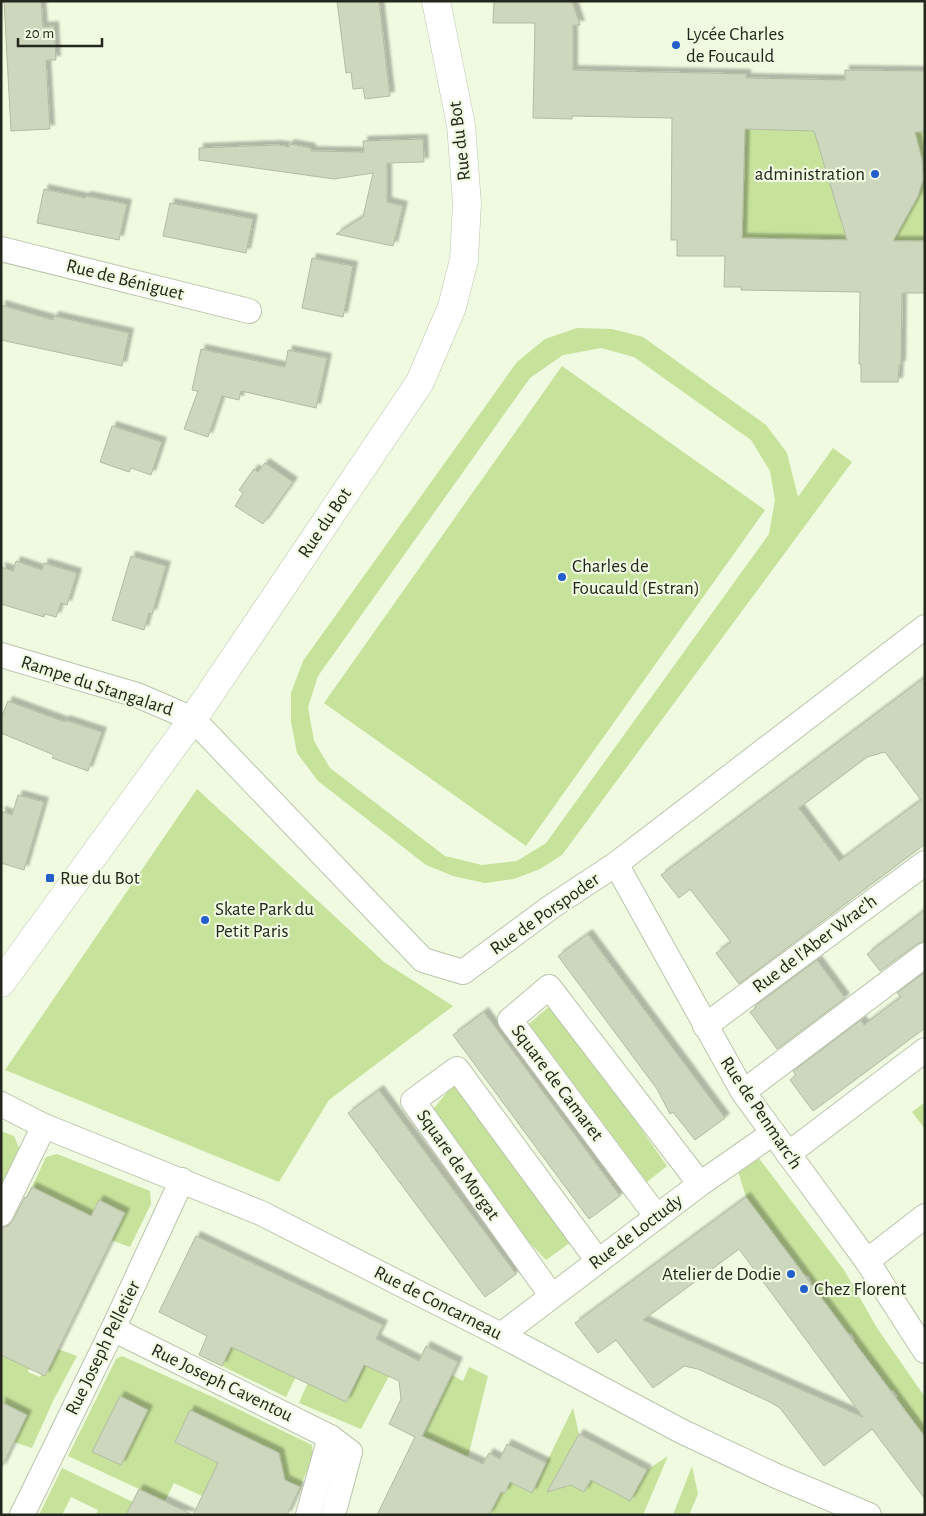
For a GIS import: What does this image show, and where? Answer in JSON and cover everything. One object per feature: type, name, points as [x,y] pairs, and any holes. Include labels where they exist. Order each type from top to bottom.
[{"type":"street","name":"Rue du Bot","points":[[1,982],[193,719],[420,382],[452,307],[464,260],[467,202],[461,125],[436,1]]},
{"type":"street","name":"Rue de Béniguet","points":[[1,249],[249,311]]},
{"type":"street","name":"Rue de Porspoder","points":[[193,719],[423,960],[463,972],[551,907],[616,864],[924,627]]},
{"type":"street","name":"Rampe du Stangalard","points":[[1,654],[137,695],[193,719]]},
{"type":"street","name":"Rue de l'Aber Wrac'h","points":[[705,1026],[925,863]]},
{"type":"street","name":"Rue de Penmarc'h","points":[[616,864],[743,1092],[867,1261],[916,1320],[925,1351]]},
{"type":"street","points":[[743,1092],[925,955]]},
{"type":"street","name":"Square de Camaret","points":[[657,1218],[510,1020],[549,987],[700,1184]]},
{"type":"street","points":[[788,1154],[925,1050]]},
{"type":"street","name":"Square de Morgat","points":[[551,1296],[413,1102],[420,1096],[457,1069],[598,1261]]},
{"type":"street","name":"Rue de Concarneau","points":[[1,1104],[44,1126],[261,1213],[501,1335],[681,1431],[774,1475],[869,1515]]},
{"type":"street","points":[[1,1214],[44,1126]]},
{"type":"street","name":"Rue de Loctudy","points":[[501,1335],[700,1184],[774,1133]]},
{"type":"street","name":"Rue Joseph Pelletier","points":[[22,1515],[113,1329],[182,1180]]},
{"type":"street","points":[[867,1261],[925,1216]]},
{"type":"street","name":"Rue Joseph Caventou","points":[[113,1329],[330,1437],[350,1452],[333,1515]]},
{"type":"street","points":[[308,1515],[330,1437]]},
{"type":"green space","points":[[745,129],[894,132],[898,199],[911,209],[919,189],[922,170],[919,152],[910,132],[925,132],[925,241],[742,238]]},
{"type":"green space","points":[[577,328],[612,329],[643,337],[766,425],[787,453],[798,497],[833,448],[852,462],[562,855],[540,869],[514,879],[485,883],[453,876],[426,865],[318,781],[297,753],[291,722],[291,693],[303,661],[517,362],[545,339]],"holes":[[[601,348],[634,357],[751,440],[770,471],[775,500],[769,534],[546,843],[517,861],[482,865],[445,856],[330,768],[314,741],[308,707],[318,676],[530,378],[563,355]]]},
{"type":"green space","points":[[562,366],[765,510],[526,846],[324,703]]},
{"type":"green space","points":[[197,789],[384,962],[453,1006],[329,1100],[279,1182],[5,1070]]},
{"type":"green space","points":[[553,1003],[667,1166],[647,1182],[529,1024]]},
{"type":"green space","points":[[458,1079],[571,1242],[546,1260],[525,1238],[430,1113]]},
{"type":"green space","points":[[925,1102],[925,1129],[912,1112]]},
{"type":"green space","points":[[1,1131],[14,1136],[19,1148],[2,1185]]},
{"type":"green space","points":[[57,1154],[150,1191],[151,1204],[130,1247],[111,1240],[125,1213],[99,1200],[91,1216],[80,1210],[74,1222],[28,1372],[40,1377],[42,1374],[46,1375],[58,1349],[77,1356],[54,1399],[32,1448],[14,1442],[27,1415],[1,1403],[1,1311],[54,1198],[32,1187],[46,1157]]},
{"type":"green space","points":[[758,1157],[844,1270],[877,1328],[925,1397],[925,1437],[896,1398],[898,1396],[893,1390],[891,1391],[854,1341],[855,1339],[851,1333],[849,1334],[811,1283],[808,1275],[806,1276],[746,1197],[738,1171]]},
{"type":"green space","points":[[249,1329],[239,1351],[270,1366],[282,1341],[314,1340],[286,1397],[222,1366],[233,1344]]},
{"type":"green space","points":[[122,1356],[312,1445],[313,1456],[300,1487],[280,1478],[273,1458],[276,1451],[244,1436],[235,1454],[202,1496],[174,1483],[165,1501],[68,1456],[116,1359]],"holes":[[[120,1396],[147,1410],[120,1465],[93,1452]],[[190,1410],[217,1423],[201,1455],[175,1442]]]},
{"type":"green space","points":[[364,1364],[389,1376],[361,1429],[299,1403],[309,1380],[315,1387],[346,1402]]},
{"type":"green space","points":[[469,1367],[488,1376],[468,1457],[421,1440],[452,1375],[463,1381]]},
{"type":"green space","points":[[573,1408],[579,1434],[556,1477],[584,1492],[591,1480],[630,1501],[647,1470],[668,1456],[643,1515],[453,1515],[494,1506],[501,1492],[505,1493],[510,1482],[532,1492]]},
{"type":"green space","points":[[692,1466],[698,1494],[689,1515],[673,1515]]},
{"type":"green space","points":[[62,1468],[133,1502],[129,1515],[96,1515],[98,1510],[71,1497],[62,1515],[39,1515]]},
{"type":"building","points":[[4,1],[41,1],[43,27],[54,26],[56,60],[46,60],[50,129],[11,131]]},
{"type":"building","points":[[337,1],[379,1],[390,96],[365,99],[363,88],[353,89],[351,72],[346,73]]},
{"type":"building","points":[[494,1],[572,1],[580,25],[573,25],[573,70],[746,74],[746,78],[845,80],[845,70],[925,71],[925,132],[915,132],[922,160],[923,179],[918,196],[893,241],[925,241],[925,293],[902,293],[901,365],[899,365],[898,382],[861,382],[861,364],[859,364],[860,292],[741,290],[741,287],[724,287],[725,256],[677,256],[677,240],[671,240],[672,118],[572,116],[572,119],[533,118],[535,23],[493,23]],"holes":[[[745,129],[814,131],[847,240],[742,238]]]},
{"type":"building","points":[[423,139],[424,162],[387,163],[387,202],[403,206],[393,246],[336,234],[363,217],[373,173],[334,179],[199,160],[199,148],[277,145],[289,147],[289,144],[311,148],[311,151],[364,152],[363,141]]},
{"type":"building","points":[[44,189],[85,198],[86,196],[127,204],[119,240],[37,223]]},
{"type":"building","points":[[170,203],[253,219],[246,253],[163,236]]},
{"type":"building","points":[[312,258],[353,266],[343,317],[302,308]]},
{"type":"building","points":[[1,305],[53,320],[54,316],[129,333],[122,366],[1,340]]},
{"type":"building","points":[[201,349],[285,367],[288,350],[327,358],[316,408],[241,391],[239,400],[222,396],[208,437],[184,429],[198,391],[192,390]]},
{"type":"building","points":[[112,426],[162,442],[151,475],[131,468],[129,472],[100,462]]},
{"type":"building","points":[[265,463],[293,482],[263,524],[235,506],[243,493],[239,490],[254,469],[258,472]]},
{"type":"building","points":[[131,556],[166,566],[152,614],[149,613],[144,630],[112,620]]},
{"type":"building","points":[[16,561],[42,570],[44,563],[77,573],[67,605],[61,603],[56,617],[45,614],[44,617],[1,604],[1,567],[13,571]]},
{"type":"building","points":[[925,677],[925,844],[739,984],[716,953],[731,942],[690,889],[679,898],[661,875]],"holes":[[[885,752],[921,800],[839,861],[799,808],[867,757]]]},
{"type":"building","points":[[8,701],[65,722],[65,720],[102,732],[88,771],[52,758],[54,755],[1,733],[1,718]]},
{"type":"building","points":[[18,795],[44,802],[24,870],[1,863],[1,811],[12,815]]},
{"type":"building","points":[[925,910],[925,941],[917,944],[880,971],[867,954]]},
{"type":"building","points":[[588,934],[725,1118],[695,1140],[673,1112],[670,1114],[657,1089],[558,956]]},
{"type":"building","points":[[817,960],[845,998],[777,1049],[750,1012],[756,1008],[755,1006]]},
{"type":"building","points":[[925,972],[925,1028],[813,1111],[790,1080],[796,1075],[793,1071],[861,1020],[864,1025],[901,997],[897,993]]},
{"type":"building","points":[[484,1012],[620,1196],[589,1219],[453,1035]]},
{"type":"building","points":[[379,1090],[516,1274],[485,1297],[348,1113]]},
{"type":"building","points":[[32,1187],[91,1216],[99,1200],[125,1213],[45,1376],[1,1355],[1,1228],[8,1226],[13,1220]]},
{"type":"building","points":[[746,1197],[925,1437],[925,1499],[872,1429],[824,1466],[780,1408],[770,1402],[698,1369],[684,1366],[653,1388],[616,1340],[598,1353],[575,1323]],"holes":[[[739,1249],[863,1417],[643,1320]]]},
{"type":"building","points":[[196,1236],[383,1325],[376,1339],[419,1361],[426,1346],[458,1362],[422,1436],[483,1464],[489,1453],[500,1459],[507,1444],[546,1463],[532,1493],[510,1482],[505,1493],[501,1492],[489,1515],[377,1515],[415,1437],[389,1424],[401,1399],[399,1381],[364,1365],[346,1402],[231,1347],[222,1366],[199,1355],[207,1336],[159,1312]]},
{"type":"building","points":[[120,1396],[148,1410],[121,1465],[92,1452]]},
{"type":"building","points":[[1,1402],[27,1415],[1,1469]]},
{"type":"building","points":[[190,1410],[279,1453],[285,1480],[300,1487],[287,1515],[193,1515],[218,1463],[175,1442]]},
{"type":"building","points":[[579,1434],[647,1470],[630,1501],[591,1480],[584,1492],[571,1485],[547,1492]]},
{"type":"building","points":[[139,1489],[193,1515],[126,1515]]},
{"type":"place","name":"Lycée Charles de Foucauld","points":[[676,45]]},
{"type":"place","name":"administration","points":[[875,174]]},
{"type":"place","name":"Charles de Foucauld (Estran)","points":[[562,577]]},
{"type":"place","name":"Rue du Bot","points":[[50,878]]},
{"type":"place","name":"Skate Park du Petit Paris","points":[[205,920]]},
{"type":"place","name":"Atelier de Dodie","points":[[791,1274]]},
{"type":"place","name":"Chez Florent","points":[[804,1289]]}]
